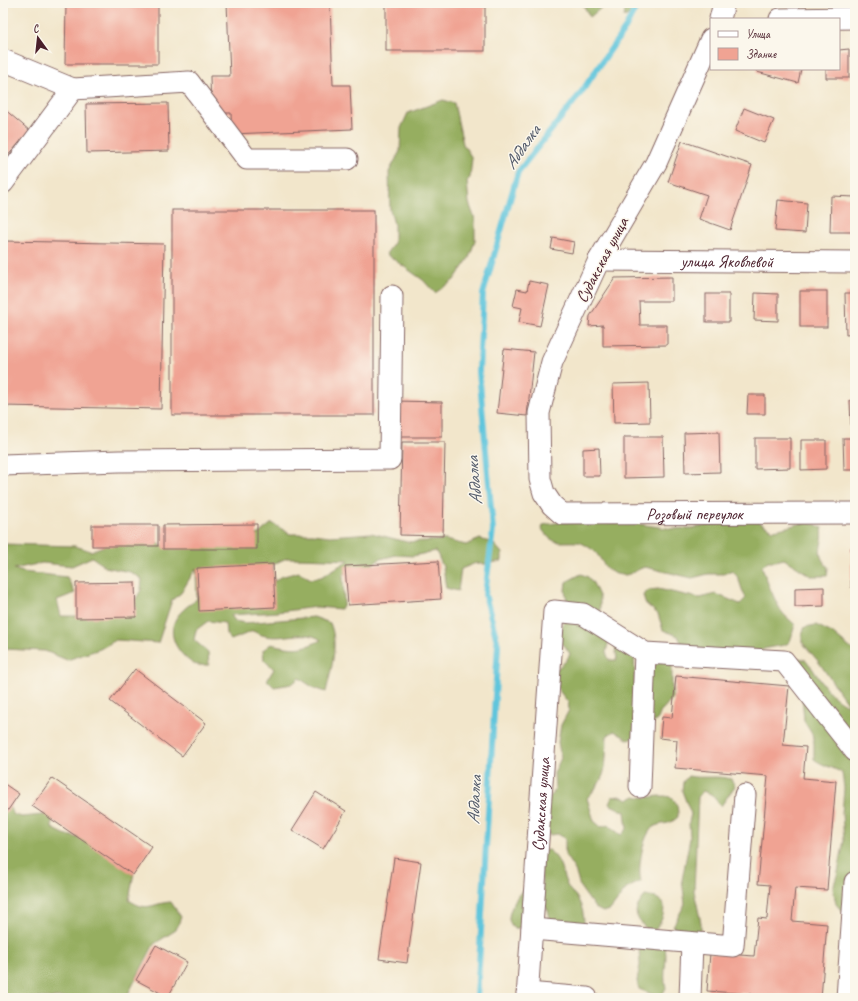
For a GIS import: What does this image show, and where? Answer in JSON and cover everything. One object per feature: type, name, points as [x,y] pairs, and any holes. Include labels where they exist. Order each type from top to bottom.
[{"type":"street","points":[[720,18],[724,3]]},
{"type":"street","points":[[840,18],[855,18]]},
{"type":"street","name":"Судакская улица","points":[[544,493],[540,479],[539,413],[552,362],[599,260],[656,162],[710,41]]},
{"type":"street","points":[[3,60],[73,89],[189,82],[246,159],[347,159]]},
{"type":"street","points":[[3,183],[73,89]]},
{"type":"street","name":"улица Яковлевой","points":[[599,260],[855,262]]},
{"type":"street","points":[[3,465],[119,461],[390,458],[392,296]]},
{"type":"street","name":"Розовый переулок","points":[[544,493],[552,505],[562,514],[855,513]]},
{"type":"street","name":"Судакская улица","points":[[527,996],[554,611],[583,614],[646,653]]},
{"type":"street","points":[[640,787],[646,653],[784,661],[855,751]]},
{"type":"street","points":[[532,929],[733,946],[745,795]]},
{"type":"street","points":[[847,998],[855,882]]},
{"type":"street","points":[[690,998],[692,943]]},
{"type":"street","points":[[527,996],[587,998]]},
{"type":"green space","points":[[582,3],[607,3],[590,17]]},
{"type":"green space","points":[[626,3],[653,3],[624,17]]},
{"type":"green space","points":[[443,100],[454,103],[463,144],[472,158],[470,178],[467,181],[469,203],[475,219],[475,241],[469,258],[454,280],[435,293],[423,280],[386,254],[394,243],[394,224],[390,210],[389,172],[400,151],[401,128],[408,113]]},
{"type":"green space","points":[[741,515],[750,517],[773,530],[804,523],[810,523],[822,528],[823,534],[820,553],[828,567],[827,576],[811,576],[784,559],[768,561],[762,566],[770,589],[780,609],[795,625],[791,639],[788,643],[760,651],[685,651],[678,636],[663,630],[658,614],[645,603],[643,595],[649,590],[658,589],[699,598],[716,594],[740,604],[746,598],[737,576],[732,570],[724,574],[708,574],[692,578],[645,567],[625,575],[615,574],[606,568],[595,551],[587,546],[579,542],[557,542],[550,538],[542,529],[543,525],[562,522],[631,523],[674,529],[692,528],[718,524]]},
{"type":"green space","points":[[272,523],[290,534],[330,536],[371,533],[407,542],[445,540],[466,545],[480,539],[493,543],[502,553],[502,561],[485,564],[476,563],[461,569],[458,591],[446,588],[443,567],[436,551],[413,556],[396,555],[380,559],[366,569],[343,574],[344,603],[341,609],[316,607],[278,612],[231,615],[235,621],[245,623],[314,617],[330,623],[333,631],[334,648],[332,666],[326,692],[314,688],[299,678],[292,684],[274,687],[267,680],[274,669],[264,660],[263,650],[271,644],[297,648],[308,646],[321,640],[313,636],[297,635],[271,637],[253,631],[231,640],[226,634],[225,623],[208,621],[196,630],[194,640],[208,652],[209,665],[196,665],[189,661],[176,646],[173,629],[174,623],[178,616],[197,599],[196,568],[181,593],[172,600],[158,643],[116,640],[100,649],[67,660],[45,651],[3,649],[3,544],[75,546],[91,551],[117,541],[149,537],[164,547],[256,536]],"holes":[[[92,557],[105,567],[130,572],[142,579],[141,590],[134,602],[103,616],[61,616],[57,600],[75,593],[67,577],[23,572],[14,569],[42,563],[72,566]],[[287,558],[310,558],[349,560],[321,577],[311,579],[299,572],[280,577],[274,582],[273,564]]]},
{"type":"green space","points":[[581,574],[588,577],[593,583],[600,598],[600,615],[610,636],[606,652],[609,660],[617,660],[615,644],[634,639],[636,735],[629,740],[614,731],[607,736],[606,763],[604,770],[599,783],[587,798],[594,821],[601,827],[608,825],[621,835],[627,829],[625,812],[609,804],[612,797],[620,796],[628,800],[635,796],[670,797],[674,800],[677,807],[678,817],[672,822],[655,826],[651,829],[647,835],[642,851],[640,868],[641,881],[626,889],[611,909],[603,912],[595,908],[580,887],[575,870],[565,855],[565,839],[558,834],[549,835],[545,828],[545,804],[555,790],[554,773],[561,758],[558,742],[561,725],[569,710],[568,702],[557,688],[554,671],[566,661],[570,654],[565,646],[558,641],[568,607],[565,590],[566,582]]},
{"type":"green space","points":[[816,625],[832,633],[855,652],[855,930],[849,914],[841,910],[836,904],[833,888],[838,872],[844,840],[842,814],[844,788],[842,773],[814,759],[814,743],[812,734],[804,721],[802,695],[790,660],[798,658],[806,660],[829,692],[841,702],[849,706],[818,661],[802,642],[802,634],[805,627]]},
{"type":"green space","points":[[642,656],[670,658],[672,666],[672,699],[661,711],[658,719],[651,725]]},
{"type":"green space","points":[[688,776],[731,779],[735,786],[721,806],[711,794],[703,791],[698,797],[694,891],[701,923],[701,931],[694,936],[677,933],[673,926],[685,904],[682,880],[690,838],[689,822],[691,814],[682,791],[683,782]]},
{"type":"green space","points":[[3,796],[14,815],[22,817],[52,814],[52,828],[64,834],[82,839],[135,867],[129,900],[135,904],[146,907],[171,902],[181,917],[176,930],[154,944],[126,998],[3,998]]},
{"type":"green space","points":[[540,850],[548,850],[559,862],[570,890],[575,895],[581,906],[584,925],[552,926],[548,910],[543,903]]},
{"type":"green space","points":[[523,890],[526,894],[522,927],[514,929],[509,920],[511,908]]},
{"type":"green space","points":[[645,896],[657,898],[661,902],[664,909],[662,918],[656,929],[647,930],[637,917],[636,910]]},
{"type":"green space","points":[[645,943],[664,944],[666,955],[666,988],[662,995],[654,995],[639,989],[637,981],[640,965],[639,949]]},
{"type":"building","points":[[66,3],[158,3],[158,64],[65,64]]},
{"type":"building","points":[[227,3],[330,3],[333,85],[350,85],[352,129],[232,134],[231,113],[211,113],[210,76],[230,76]]},
{"type":"building","points":[[386,3],[485,3],[485,51],[386,51]]},
{"type":"building","points":[[849,49],[849,78],[826,78],[826,70],[840,70],[840,50]]},
{"type":"building","points":[[757,70],[801,70],[798,83],[757,72]]},
{"type":"building","points":[[168,103],[169,151],[87,153],[86,104]]},
{"type":"building","points":[[3,108],[30,131],[3,161]]},
{"type":"building","points":[[744,108],[774,120],[764,143],[735,131]]},
{"type":"building","points":[[682,141],[752,165],[730,230],[699,219],[707,195],[668,182]]},
{"type":"building","points":[[831,196],[855,197],[855,232],[830,232]]},
{"type":"building","points":[[778,200],[807,203],[805,233],[775,231]]},
{"type":"building","points":[[172,210],[374,210],[374,415],[172,415]]},
{"type":"building","points":[[553,238],[574,242],[572,253],[551,249]]},
{"type":"building","points":[[3,241],[164,244],[161,409],[3,406]]},
{"type":"building","points":[[672,277],[672,301],[639,301],[640,325],[667,325],[667,345],[603,346],[603,325],[589,326],[590,316],[615,278]]},
{"type":"building","points":[[529,281],[549,285],[540,326],[519,322],[522,308],[513,306],[517,289],[527,291]]},
{"type":"building","points":[[800,291],[827,291],[827,327],[800,327]]},
{"type":"building","points":[[755,293],[778,294],[778,321],[754,320]]},
{"type":"building","points":[[845,293],[855,293],[855,334],[846,335]]},
{"type":"building","points":[[706,294],[729,294],[729,322],[706,322]]},
{"type":"building","points":[[504,349],[534,352],[527,416],[497,413]]},
{"type":"building","points":[[649,383],[650,422],[614,423],[613,384]]},
{"type":"building","points":[[748,395],[765,395],[765,414],[747,414]]},
{"type":"building","points":[[850,400],[855,400],[855,428],[851,428]]},
{"type":"building","points":[[395,401],[442,402],[442,437],[395,437]]},
{"type":"building","points":[[719,432],[720,472],[685,473],[684,433]]},
{"type":"building","points":[[624,437],[663,437],[664,477],[624,478]]},
{"type":"building","points":[[755,438],[790,438],[790,468],[755,469]]},
{"type":"building","points":[[843,438],[855,438],[855,470],[844,470]]},
{"type":"building","points":[[801,440],[826,440],[826,469],[801,470]]},
{"type":"building","points":[[402,442],[445,442],[443,536],[400,535]]},
{"type":"building","points":[[599,448],[600,476],[583,476],[583,449]]},
{"type":"building","points":[[257,524],[257,549],[163,549],[163,525]]},
{"type":"building","points":[[92,525],[158,525],[158,546],[92,546]]},
{"type":"building","points":[[851,548],[855,548],[855,587],[851,587]]},
{"type":"building","points":[[438,561],[441,599],[348,605],[345,566]]},
{"type":"building","points":[[273,564],[275,607],[199,611],[197,568]]},
{"type":"building","points":[[135,582],[136,617],[76,618],[76,583]]},
{"type":"building","points":[[824,587],[824,606],[795,607],[795,588]]},
{"type":"building","points":[[135,669],[206,723],[182,756],[110,701]]},
{"type":"building","points":[[676,676],[789,686],[783,745],[806,747],[803,778],[836,781],[827,890],[795,888],[792,921],[827,924],[821,998],[751,998],[751,994],[707,991],[710,953],[754,956],[758,918],[767,919],[770,885],[758,884],[768,776],[675,768],[677,740],[660,738],[662,717],[672,718]]},
{"type":"building","points":[[52,778],[152,847],[133,875],[32,806]]},
{"type":"building","points":[[3,783],[19,794],[6,813],[3,811]]},
{"type":"building","points":[[316,792],[346,811],[323,849],[292,830]]},
{"type":"building","points":[[394,858],[421,862],[407,963],[379,959]]},
{"type":"building","points":[[156,945],[187,962],[168,997],[136,980]]},
{"type":"waterway","name":"Абдалка","points":[[477,998],[498,645],[485,594],[493,530],[479,371],[483,294],[518,172],[580,94],[626,27],[638,3]]}]
